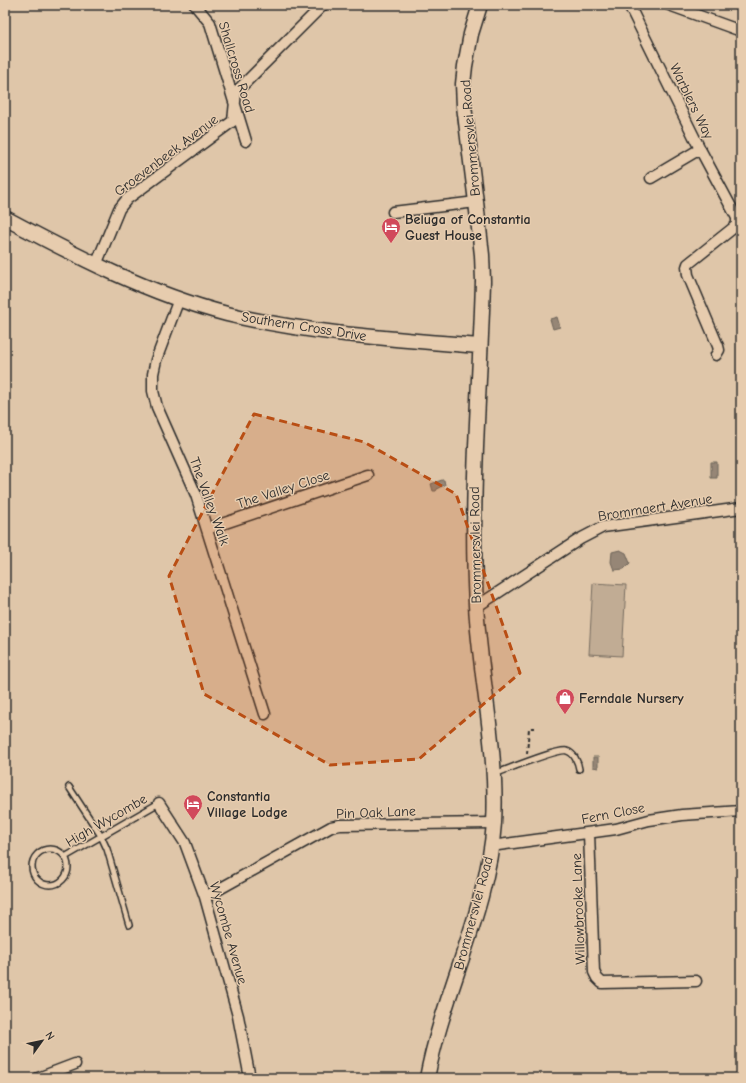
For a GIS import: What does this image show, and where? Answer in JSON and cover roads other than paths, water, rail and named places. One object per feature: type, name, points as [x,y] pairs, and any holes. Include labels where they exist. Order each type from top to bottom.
[{"type":"street","name":"Shallcross Road","points":[[195,5],[210,23],[246,142]]},
{"type":"street","name":"Groevenbeek Avenue","points":[[96,265],[119,208],[138,191],[233,121],[236,92],[323,5]]},
{"type":"street","name":"Brommersvlei Road","points":[[427,1078],[436,1040],[486,877],[494,824],[494,774],[476,607],[474,549],[474,490],[483,281],[482,255],[464,106],[463,84],[471,34],[480,5]]},
{"type":"street","name":"Warblers Way","points":[[629,5],[736,218],[737,225],[688,264],[687,267],[688,275],[718,346],[716,355]]},
{"type":"street","points":[[669,5],[741,31]]},
{"type":"street","points":[[651,178],[700,149]]},
{"type":"street","points":[[393,212],[476,202]]},
{"type":"street","name":"Southern Cross Drive","points":[[5,218],[67,252],[149,288],[178,299],[226,313],[280,326],[342,334],[479,346]]},
{"type":"street","name":"The Valley Walk","points":[[178,299],[156,360],[153,374],[153,391],[157,407],[196,495],[265,714]]},
{"type":"street","name":"The Valley Close","points":[[207,528],[368,475]]},
{"type":"street","name":"Brommaert Avenue","points":[[476,607],[580,539],[604,527],[741,508]]},
{"type":"street","name":"Wycombe Avenue","points":[[159,803],[185,843],[205,897],[238,1016],[250,1078]]},
{"type":"street","name":"Fern Close","points":[[491,846],[616,829],[649,820],[682,815],[741,811]]},
{"type":"street","name":"Pin Oak Lane","points":[[205,897],[331,827],[340,825],[494,824]]},
{"type":"street","name":"Willowbrooke Lane","points":[[589,833],[594,972],[597,978],[602,983],[696,981]]},
{"type":"street","points":[[38,1078],[75,1064]]},
{"type":"lane","points":[[494,774],[565,750],[575,758],[579,768]]},
{"type":"lane","points":[[70,787],[107,848],[129,925]]},
{"type":"lane","name":"High Wycombe","points":[[65,857],[159,803]]},
{"type":"lane","name":"High Wycombe","points":[[52,849],[60,852],[65,857],[68,865],[67,873],[56,884],[40,882],[35,876],[32,868],[33,860],[44,850],[52,849]]},
{"type":"place","name":"Beluga of Constantia Guest House","points":[[391,244]]},
{"type":"place","name":"Ferndale Nursery","points":[[565,715]]},
{"type":"place","name":"Constantia Village Lodge","points":[[193,821]]}]
